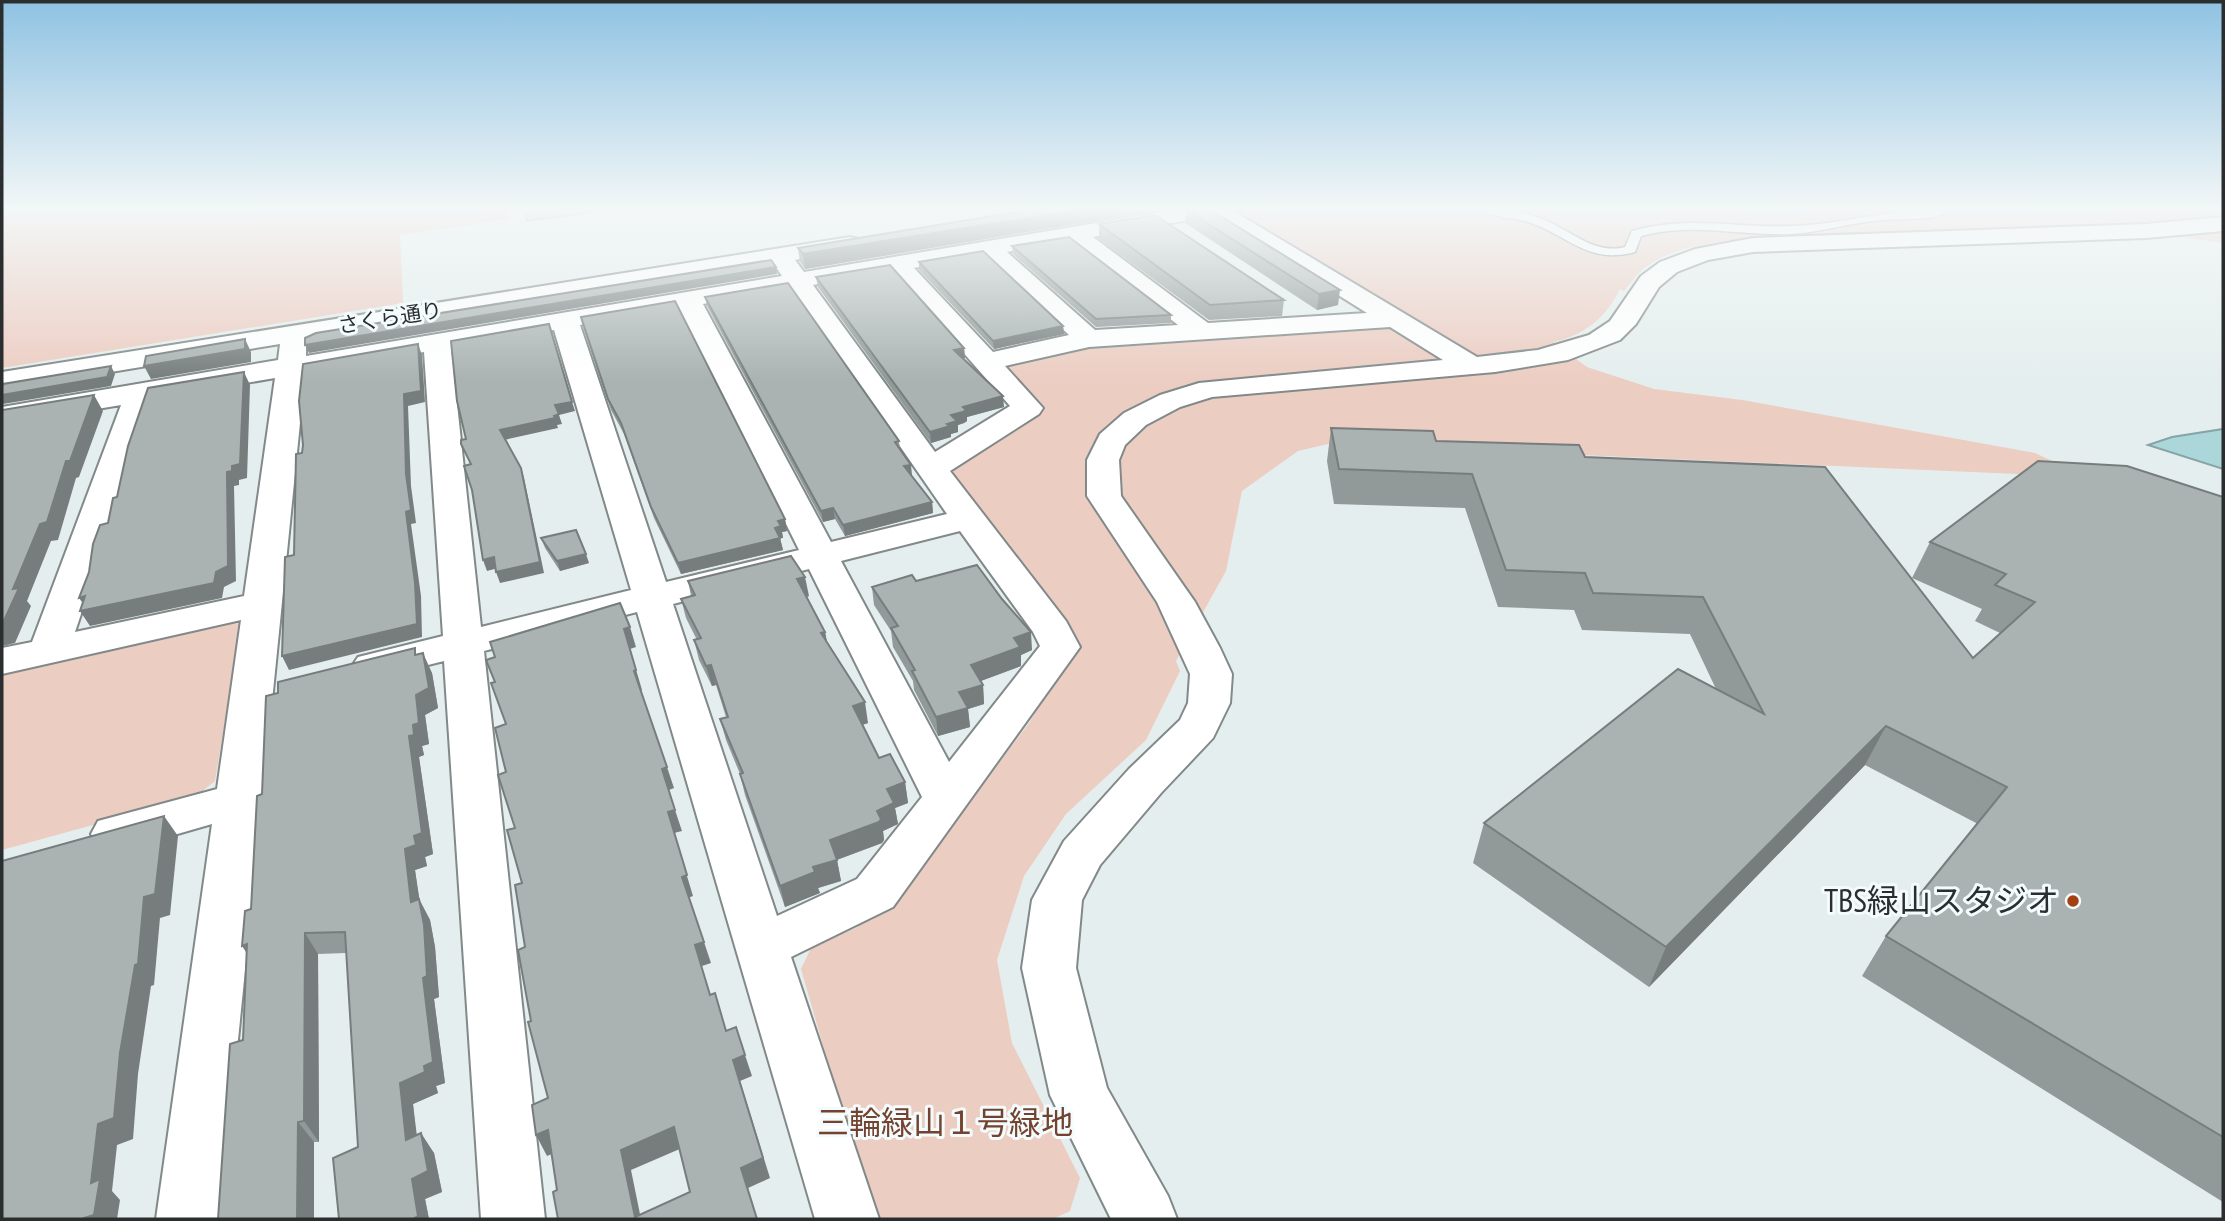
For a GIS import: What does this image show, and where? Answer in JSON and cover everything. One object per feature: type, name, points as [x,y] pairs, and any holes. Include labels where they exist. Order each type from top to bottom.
[{"type":"street","name":"さくら通り","points":[[2,381],[712,266]]},
{"type":"street","points":[[761,947],[875,893],[1060,647],[1052,629],[931,470],[787,266]]},
{"type":"street","points":[[2,416],[886,266]]},
{"type":"street","points":[[900,266],[1028,408],[931,470]]},
{"type":"street","points":[[1009,266],[1089,339]]},
{"type":"street","points":[[1118,266],[1203,331]]},
{"type":"street","points":[[1308,266],[1471,365]]},
{"type":"street","points":[[1145,1219],[1079,1095],[1049,968],[1050,954],[1057,900],[1081,855],[1144,781],[1198,728],[1209,703],[1211,674],[1176,602],[1104,496],[1103,460],[1111,440],[1135,419],[1170,401],[1209,389],[1527,359],[1599,341],[1621,326],[1656,275],[1672,266]]},
{"type":"street","points":[[688,300],[946,799]]},
{"type":"street","points":[[1283,302],[1317,324]]},
{"type":"street","points":[[985,362],[1089,339],[1395,319]]},
{"type":"street","points":[[565,321],[847,1219]]},
{"type":"street","points":[[188,1219],[295,333]]},
{"type":"street","points":[[437,342],[513,1219]]},
{"type":"street","points":[[49,651],[140,393]]},
{"type":"street","points":[[344,673],[968,519]]},
{"type":"street","points":[[2,662],[262,604]]},
{"type":"street","points":[[251,695],[291,685]]},
{"type":"street","points":[[80,843],[238,800]]},
{"type":"green space","points":[[2,266],[401,266],[403,303],[2,368]]},
{"type":"green space","name":"三輪緑山１号緑地","points":[[1318,266],[1648,266],[1624,291],[1620,289],[1601,317],[1584,330],[1553,342],[1587,367],[1654,389],[1742,400],[2035,453],[2087,477],[1328,444],[1298,451],[1242,491],[1226,571],[1176,661],[1180,671],[1146,740],[1066,814],[1024,876],[997,960],[1012,1043],[1080,1178],[1070,1211],[1053,1219],[873,1219],[801,969],[812,946],[856,928],[928,857],[1029,723],[1078,643],[1058,611],[996,541],[951,471],[1041,409],[1006,365],[1102,343],[1415,325]]},
{"type":"green space","points":[[223,621],[241,624],[215,781],[195,797],[2,850],[2,673]]},
{"type":"water","points":[[2223,429],[2223,469],[2148,445],[2172,437]]},
{"type":"building","points":[[734,266],[776,267],[305,345],[305,338],[316,333]]},
{"type":"building","points":[[891,266],[964,348],[954,350],[1003,396],[963,407],[966,410],[951,415],[957,421],[930,432],[816,277]]},
{"type":"building","points":[[923,266],[999,266],[1063,326],[993,341]]},
{"type":"building","points":[[1035,266],[1107,266],[1171,315],[1096,319]]},
{"type":"building","points":[[1157,266],[1232,266],[1284,300],[1210,305]]},
{"type":"building","points":[[1275,266],[1301,266],[1340,290],[1319,294]]},
{"type":"building","points":[[788,283],[899,441],[895,442],[911,465],[904,466],[932,502],[843,525],[833,508],[821,511],[705,297]]},
{"type":"building","points":[[675,301],[785,519],[778,521],[781,526],[775,528],[780,538],[678,563],[651,507],[621,423],[608,399],[581,317]]},
{"type":"building","points":[[549,324],[572,402],[555,405],[559,414],[554,416],[555,418],[500,430],[521,468],[540,562],[496,572],[494,557],[483,560],[472,490],[464,466],[471,464],[461,444],[461,440],[466,439],[457,401],[451,341]]},
{"type":"building","points":[[245,339],[245,349],[144,366],[146,356]]},
{"type":"building","points":[[418,344],[421,391],[404,394],[406,474],[411,510],[406,512],[417,624],[282,656],[285,557],[294,555],[296,454],[302,453],[303,445],[299,401],[303,364]]},
{"type":"building","points":[[111,366],[107,377],[2,395],[3,384]]},
{"type":"building","points":[[244,372],[240,464],[232,466],[232,471],[227,472],[228,566],[216,572],[214,583],[80,611],[85,596],[79,598],[89,572],[93,544],[100,525],[108,523],[113,498],[117,497],[128,446],[148,388]]},
{"type":"building","points":[[94,395],[70,461],[66,461],[47,522],[40,524],[13,589],[19,588],[2,625],[2,410]]},
{"type":"building","name":"TBS緑山スタジオ","points":[[1331,428],[1433,431],[1436,441],[1579,445],[1585,457],[1825,467],[1973,658],[2035,602],[1995,585],[2006,574],[1930,542],[2038,461],[2127,466],[2223,497],[2223,1137],[1886,936],[2007,787],[1886,726],[1666,947],[1484,823],[1678,669],[1764,714],[1703,597],[1593,593],[1585,573],[1506,570],[1472,474],[1339,469]]},
{"type":"building","points":[[576,530],[586,554],[557,561],[541,538]]},
{"type":"building","points":[[791,556],[805,577],[797,579],[825,632],[821,633],[865,702],[853,706],[879,758],[890,754],[905,782],[887,789],[894,803],[877,811],[881,819],[879,822],[830,840],[837,860],[813,867],[815,872],[780,886],[740,774],[743,773],[720,719],[728,717],[711,665],[706,666],[694,640],[701,638],[681,599],[695,595],[688,581]]},
{"type":"building","points":[[977,565],[1031,632],[1014,638],[1020,647],[971,665],[983,685],[959,692],[968,708],[936,717],[912,671],[915,670],[891,628],[898,626],[872,587],[912,575],[916,581]]},
{"type":"building","points":[[620,603],[630,627],[624,629],[636,670],[634,671],[667,767],[662,769],[675,810],[668,812],[687,875],[682,877],[704,942],[695,945],[710,995],[715,993],[726,1031],[736,1027],[745,1055],[733,1060],[763,1158],[741,1168],[757,1219],[558,1219],[553,1192],[557,1190],[548,1130],[536,1135],[532,1105],[548,1098],[528,1022],[531,1021],[518,950],[525,947],[515,885],[522,883],[507,830],[515,828],[498,775],[506,772],[495,728],[506,724],[486,660],[495,657],[490,642]],"holes":[[[674,1127],[690,1192],[635,1217],[621,1150]]]},
{"type":"building","points":[[415,648],[415,655],[423,653],[429,688],[416,695],[419,723],[413,725],[414,735],[409,736],[422,833],[414,836],[416,845],[405,849],[411,902],[419,899],[424,925],[427,976],[423,978],[433,1062],[424,1066],[425,1072],[400,1083],[406,1140],[421,1133],[428,1171],[412,1179],[418,1216],[413,1219],[339,1219],[333,1158],[358,1147],[345,932],[305,933],[304,1121],[298,1122],[297,1219],[218,1219],[230,1044],[243,1040],[247,944],[242,946],[245,911],[251,909],[257,796],[262,794],[266,696],[278,693],[278,682]]},
{"type":"building","points":[[164,816],[155,894],[144,897],[138,964],[135,965],[120,1053],[114,1118],[98,1124],[91,1183],[100,1179],[94,1215],[84,1219],[2,1219],[2,861]]},
{"type":"place","name":"TBS緑山スタジオ","points":[[2073,901]]}]
